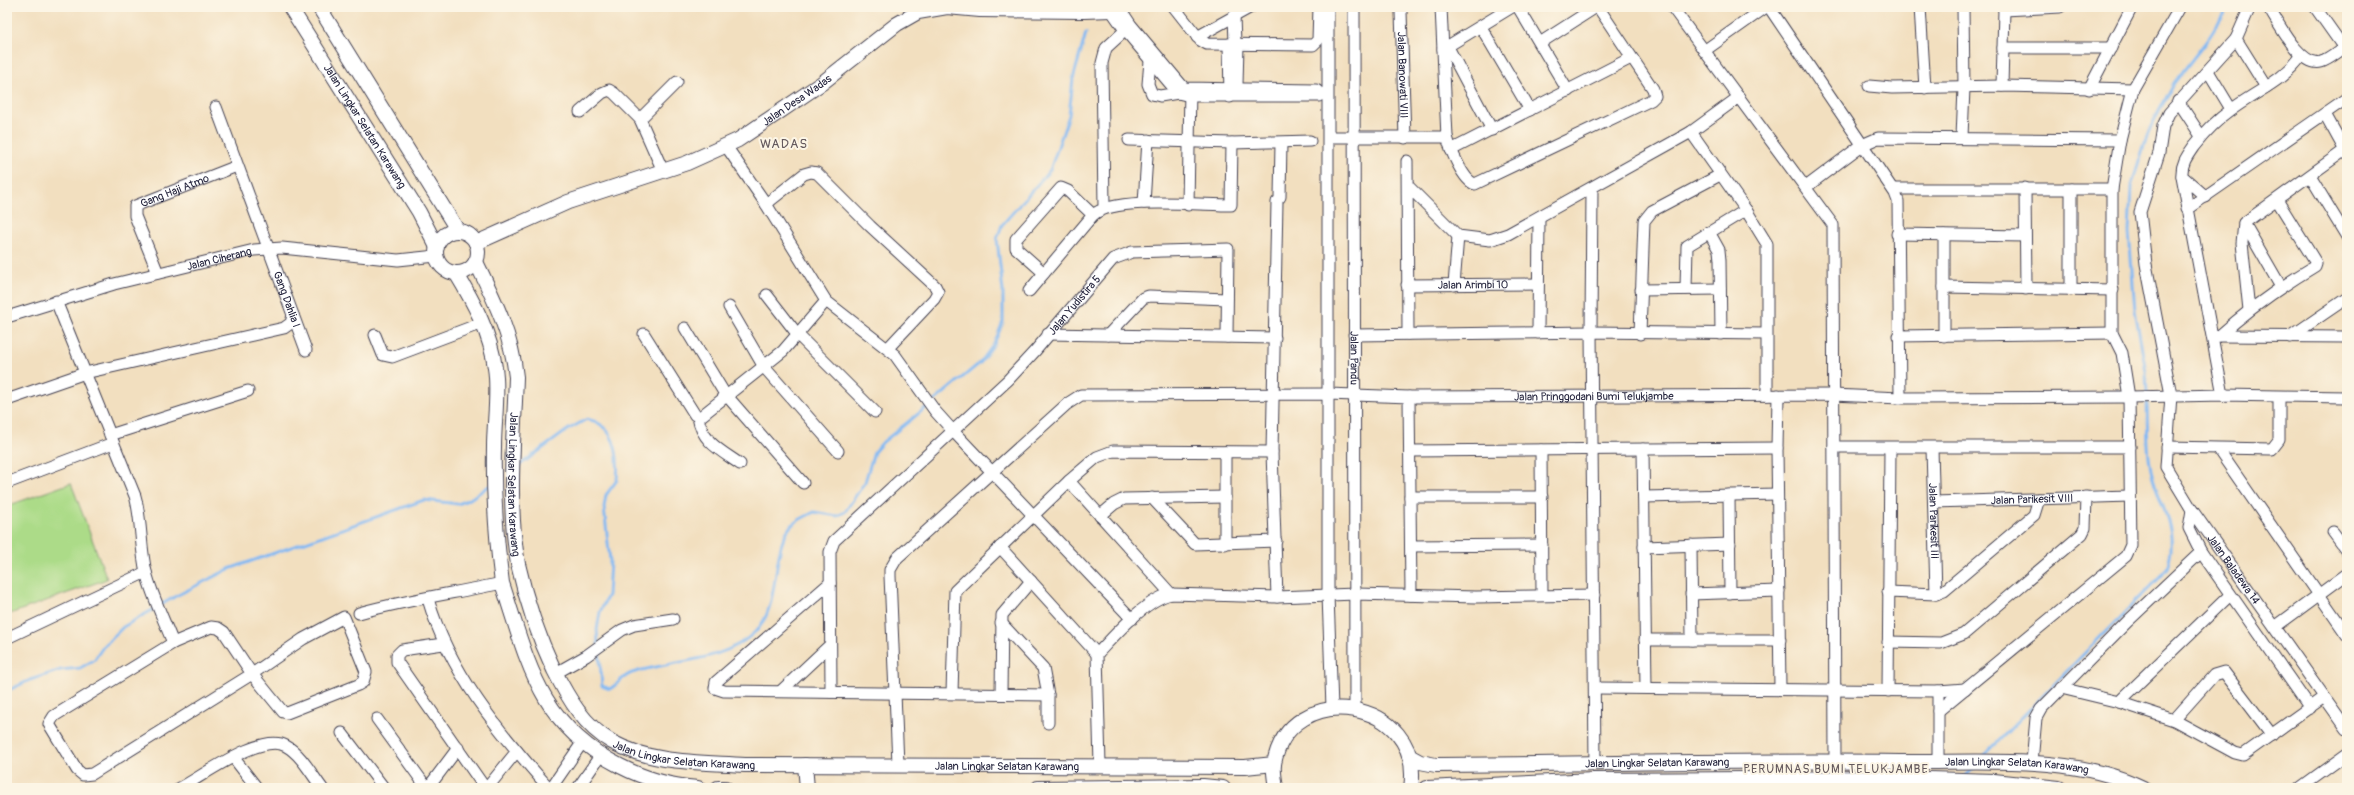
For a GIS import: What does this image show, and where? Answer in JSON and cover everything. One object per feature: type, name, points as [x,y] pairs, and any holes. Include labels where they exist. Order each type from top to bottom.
[{"type":"main road","name":"Jalan Lingkar Selatan Karawang","points":[[290,7],[419,212],[436,252]]},
{"type":"main road","points":[[319,7],[458,231]]},
{"type":"main road","name":"Jalan Desa Wadas","points":[[476,243],[568,202],[663,171],[726,146],[768,121],[822,83],[897,24],[918,12],[947,7],[980,10],[1061,8],[1084,11],[1116,8]]},
{"type":"main road","points":[[458,231],[469,234],[476,243],[478,249],[476,262],[465,272],[456,273],[444,268],[436,252],[444,235],[458,231]]},
{"type":"main road","name":"Jalan Lingkar Selatan Karawang","points":[[476,262],[499,311],[514,354],[516,377],[513,476],[515,535],[518,563],[535,623],[556,673],[567,694],[585,720],[611,741],[627,749],[679,761],[745,765],[898,764],[1245,767],[1274,764]]},
{"type":"main road","name":"Jalan Lingkar Selatan Karawang","points":[[456,273],[470,296],[482,323],[496,369],[493,490],[494,514],[502,583],[524,650],[544,697],[569,731],[600,756],[634,773],[657,782],[698,788]]},
{"type":"main road","points":[[1276,788],[1274,764],[1281,744],[1294,727],[1311,715],[1332,708],[1355,708],[1379,717],[1397,734],[1410,756],[1413,776],[1411,788]]},
{"type":"main road","name":"Jalan Lingkar Selatan Karawang","points":[[1410,756],[1420,762],[1436,765],[1835,761],[1971,763],[2032,762],[2098,772],[2143,788]]},
{"type":"main road","points":[[805,765],[807,788]]},
{"type":"main road","name":"Jalan Lingkar Selatan Karawang","points":[[1427,788],[1594,784],[1812,784],[1970,780],[1994,784],[2059,788]]},
{"type":"main road","points":[[719,788],[725,788]]},
{"type":"main road","name":"Jalan Lingkar Selatan Karawang","points":[[1038,788],[1224,788]]},
{"type":"street","points":[[1174,7],[1197,38],[1207,44],[1315,44],[1318,40],[1319,7]]},
{"type":"street","points":[[1197,38],[1251,7]]},
{"type":"street","points":[[1328,7],[1328,595],[1332,708]]},
{"type":"street","name":"Jalan Pandu","points":[[1354,7],[1355,708]]},
{"type":"street","points":[[1442,7],[1445,48],[1447,137],[1451,150],[1469,180],[1477,184],[1651,100],[1655,93],[1597,7],[1540,43]]},
{"type":"street","points":[[1445,48],[1512,7]]},
{"type":"street","points":[[1518,7],[1568,91]]},
{"type":"street","points":[[1672,7],[1833,225],[1835,761]]},
{"type":"street","points":[[1704,51],[1766,7]]},
{"type":"street","points":[[1770,7],[1893,189],[1898,201],[1898,336],[1900,398]]},
{"type":"street","points":[[1920,7],[1925,88]]},
{"type":"street","points":[[1962,138],[1964,88],[1963,7]]},
{"type":"street","points":[[2002,86],[2005,9],[2060,7]]},
{"type":"street","points":[[2088,89],[2132,7]]},
{"type":"street","points":[[1938,711],[2126,556],[2131,545],[2129,496],[2129,397],[2122,352],[2112,333],[2112,188],[2120,140],[2133,89],[2180,7]]},
{"type":"street","name":"Jalan Baladewa 14","points":[[2250,7],[2236,39],[2208,71],[2178,101],[2169,113],[2163,126],[2159,153],[2140,212],[2146,264],[2171,395],[2166,467],[2192,510],[2347,729]]},
{"type":"street","points":[[2268,7],[2301,56],[2310,61],[2319,62],[2329,58],[2345,47],[2315,7]]},
{"type":"street","points":[[1116,8],[1128,28],[1155,61],[1185,91],[1188,142],[1188,205]]},
{"type":"street","name":"Jalan Banowati VIII","points":[[1401,12],[1405,138]]},
{"type":"street","points":[[1233,93],[1234,16]]},
{"type":"street","points":[[1481,27],[1530,110]]},
{"type":"street","points":[[1104,207],[1102,64],[1106,48],[1128,28]]},
{"type":"street","points":[[2236,39],[2266,87]]},
{"type":"street","points":[[1445,48],[1492,130]]},
{"type":"street","points":[[2003,48],[2111,48]]},
{"type":"street","points":[[2223,394],[2216,336],[2187,210],[2182,176],[2184,160],[2201,136],[2231,110],[2294,66],[2301,56]]},
{"type":"street","points":[[1451,150],[1632,58]]},
{"type":"street","points":[[1155,61],[1148,84],[1152,94],[1160,96],[1185,91],[1233,93],[1308,93]]},
{"type":"street","points":[[2208,71],[2231,110]]},
{"type":"street","points":[[640,119],[677,82]]},
{"type":"street","points":[[1869,86],[1925,88],[2002,86],[2133,89]]},
{"type":"street","points":[[580,112],[602,93],[609,90],[631,108],[640,119],[663,171]]},
{"type":"street","points":[[1408,186],[1458,236],[1496,239],[1592,188],[1691,132],[1738,97]]},
{"type":"street","points":[[2187,210],[2347,98]]},
{"type":"street","points":[[2178,101],[2201,136]]},
{"type":"street","name":"Gang Dahlia I","points":[[216,107],[306,350]]},
{"type":"street","points":[[2249,310],[2242,243],[2244,223],[2346,152],[2325,114]]},
{"type":"street","points":[[1691,132],[1746,210],[1767,244],[1766,334],[1777,448],[1780,689]]},
{"type":"street","points":[[1329,137],[1447,137]]},
{"type":"street","points":[[1806,187],[1862,145],[1878,138],[2120,140]]},
{"type":"street","points":[[1129,140],[1232,143],[1280,143],[1310,141]]},
{"type":"street","points":[[1144,203],[1148,140]]},
{"type":"street","points":[[1029,291],[1093,215],[1104,207],[1144,203],[1231,205],[1232,143]]},
{"type":"street","points":[[1277,597],[1272,452],[1280,143]]},
{"type":"street","points":[[726,146],[766,204],[826,301],[888,348],[907,369],[935,411],[1034,514],[1132,620]]},
{"type":"street","points":[[1407,161],[1408,334]]},
{"type":"street","name":"Gang Haji Atmo","points":[[158,273],[135,216],[135,206],[237,166]]},
{"type":"street","points":[[766,204],[804,174],[811,172],[817,173],[870,226],[935,286],[938,292],[934,300],[888,348]]},
{"type":"street","points":[[1640,334],[1642,231],[1647,216],[1652,211],[1720,174]]},
{"type":"street","points":[[2182,176],[2206,197]]},
{"type":"street","points":[[2310,176],[2347,237]]},
{"type":"street","points":[[1044,273],[1016,248],[1016,239],[1061,188],[1068,191],[1093,215]]},
{"type":"street","points":[[1592,188],[1591,332],[1595,764]]},
{"type":"street","points":[[2025,188],[2026,289]]},
{"type":"street","points":[[2071,188],[2071,290]]},
{"type":"street","points":[[1893,189],[2112,188]]},
{"type":"street","points":[[2216,336],[2280,287],[2315,266],[2316,263],[2277,200]]},
{"type":"street","points":[[1686,289],[1687,246],[1746,210]]},
{"type":"street","points":[[1538,333],[1539,217]]},
{"type":"street","points":[[2244,223],[2280,287]]},
{"type":"street","points":[[1709,232],[1720,254],[1721,334]]},
{"type":"street","points":[[1897,234],[2026,236]]},
{"type":"street","points":[[1944,235],[1944,336]]},
{"type":"street","points":[[1454,285],[1458,236]]},
{"type":"street","name":"Jalan Ciherang","points":[[7,317],[56,301],[158,273],[269,248],[316,250],[398,260],[436,252]]},
{"type":"street","name":"Jalan Yudistira 5","points":[[831,692],[830,552],[838,535],[1008,380],[1118,256],[1132,252],[1228,249],[1228,299]]},
{"type":"street","name":"Jalan Arimbi 10","points":[[1407,285],[1538,284]]},
{"type":"street","points":[[1944,287],[2113,290]]},
{"type":"street","points":[[1641,290],[1720,290]]},
{"type":"street","points":[[767,295],[798,335],[875,412]]},
{"type":"street","points":[[1108,336],[1143,298],[1150,296],[1228,299],[1227,337]]},
{"type":"street","points":[[2290,337],[2347,298]]},
{"type":"street","points":[[56,301],[138,506],[146,572],[173,643]]},
{"type":"street","points":[[698,417],[764,367],[798,335],[826,301]]},
{"type":"street","points":[[729,307],[764,367],[838,451]]},
{"type":"street","points":[[7,400],[85,373],[284,328],[291,323],[293,315]]},
{"type":"street","points":[[375,335],[383,354],[392,356],[482,323]]},
{"type":"street","points":[[685,328],[727,396],[803,482]]},
{"type":"street","points":[[1354,335],[1591,332],[1640,334],[1766,334]]},
{"type":"street","points":[[1898,336],[2112,333]]},
{"type":"street","points":[[644,334],[698,417],[700,429],[706,440],[740,464]]},
{"type":"street","points":[[1048,334],[1275,338]]},
{"type":"street","points":[[2216,336],[2347,336]]},
{"type":"street","points":[[7,483],[111,439],[248,391]]},
{"type":"street","name":"Jalan Pringgodani Bumi Telukjambe","points":[[898,764],[890,576],[892,564],[992,470],[1067,404],[1081,395],[1328,394],[1409,397],[1833,394],[1900,398],[2129,397],[2223,394],[2279,397],[2347,397]]},
{"type":"street","points":[[1409,397],[1411,595]]},
{"type":"street","points":[[2167,447],[2272,449],[2279,440],[2279,397]]},
{"type":"street","points":[[1834,447],[2130,447]]},
{"type":"street","points":[[1410,451],[1777,448]]},
{"type":"street","points":[[1888,691],[1890,448]]},
{"type":"street","name":"Jalan Parikesit III","points":[[1932,448],[1936,594]]},
{"type":"street","points":[[1643,449],[1646,688]]},
{"type":"street","points":[[2218,449],[2318,596],[2346,630]]},
{"type":"street","points":[[1541,450],[1542,595]]},
{"type":"street","points":[[952,694],[954,591],[1068,481],[1097,457],[1113,451],[1272,452]]},
{"type":"street","points":[[1225,452],[1225,544]]},
{"type":"street","points":[[1068,481],[1171,594]]},
{"type":"street","points":[[1644,497],[1778,494]]},
{"type":"street","points":[[1728,495],[1730,593]]},
{"type":"street","name":"Jalan Parikesit VIII","points":[[1934,502],[2129,496]]},
{"type":"street","points":[[1100,516],[1119,501],[1152,498],[1225,497]]},
{"type":"street","points":[[1410,497],[1542,497]]},
{"type":"street","points":[[1888,642],[1941,643],[1964,634],[2082,534],[2085,528],[2086,497]]},
{"type":"street","points":[[1152,498],[1191,542],[1200,545],[1276,541]]},
{"type":"street","points":[[1888,592],[1936,594],[1949,587],[2034,515],[2039,498]]},
{"type":"street","points":[[2192,510],[2189,528],[2201,552],[2310,708]]},
{"type":"street","points":[[2333,532],[2347,551]]},
{"type":"street","points":[[1644,547],[1730,544]]},
{"type":"street","points":[[1411,546],[1542,545]]},
{"type":"street","points":[[1691,546],[1692,640]]},
{"type":"street","points":[[1000,547],[1097,654],[1100,765]]},
{"type":"street","points":[[2032,762],[2038,713],[2061,688],[2201,552]]},
{"type":"street","points":[[7,638],[146,572]]},
{"type":"street","points":[[2275,627],[2347,574]]},
{"type":"street","points":[[1000,694],[1001,623],[1004,612],[1031,581]]},
{"type":"street","points":[[359,613],[387,605],[428,599],[502,583]]},
{"type":"street","points":[[830,584],[716,682],[714,686],[716,689],[724,691],[1048,695]]},
{"type":"street","points":[[1691,594],[1779,591]]},
{"type":"street","points":[[1097,654],[1155,599],[1171,594],[1277,597],[1356,594],[1476,597],[1594,595]]},
{"type":"street","points":[[2119,702],[2230,595]]},
{"type":"street","points":[[428,599],[443,644],[466,684],[517,751],[550,788],[582,743]]},
{"type":"street","points":[[252,674],[98,772],[80,774],[49,724],[50,720],[54,716],[173,643],[207,629],[218,628],[224,632],[252,674],[281,711],[287,713],[358,685],[363,682],[366,672],[344,617],[303,639],[252,674]]},
{"type":"street","points":[[556,673],[599,646],[614,634],[634,625],[673,619]]},
{"type":"street","points":[[1001,623],[1043,668],[1048,695],[1048,723]]},
{"type":"street","points":[[1645,640],[1780,640]]},
{"type":"street","points":[[443,644],[402,650],[397,655],[400,667],[486,788],[517,751]]},
{"type":"street","points":[[781,691],[830,645]]},
{"type":"street","points":[[2174,720],[2214,675],[2219,672],[2224,672],[2272,735]]},
{"type":"street","points":[[1595,688],[1834,689],[1888,691],[1938,691],[1964,689]]},
{"type":"street","points":[[2061,688],[2119,702],[2174,720],[2239,754],[2248,752],[2324,698]]},
{"type":"street","points":[[1938,691],[1938,762]]},
{"type":"street","points":[[377,719],[428,788],[458,748]]},
{"type":"street","points":[[342,733],[384,788]]},
{"type":"street","points":[[187,786],[233,757],[266,743],[277,742],[287,746],[296,754],[322,788]]},
{"type":"street","points":[[2300,788],[2347,754]]},
{"type":"street","points":[[578,788],[600,756]]},
{"type":"street","points":[[233,757],[257,788]]},
{"type":"green space","points":[[71,483],[107,579],[7,615],[7,506]]},
{"type":"waterway","points":[[2147,394],[2146,373],[2135,310],[2129,232],[2131,187],[2149,130],[2174,83],[2205,43],[2228,7]]},
{"type":"waterway","points":[[933,402],[981,362],[994,344],[1003,322],[1003,291],[997,239],[1002,225],[1050,170],[1069,115],[1073,79],[1086,33]]},
{"type":"waterway","points":[[1983,757],[2167,569],[2170,554],[2170,530],[2149,462],[2147,399]]},
{"type":"waterway","points":[[599,650],[602,686],[610,689],[632,673],[712,655],[727,650],[742,642],[755,632],[763,621],[769,608],[781,546],[786,533],[793,524],[814,512],[837,516],[845,512],[865,482],[874,452],[883,442],[928,406]]},
{"type":"waterway","points":[[517,467],[569,429],[587,419],[597,422],[604,428],[614,443],[617,461],[617,480],[606,495],[604,507],[610,561],[608,595],[600,612],[597,630],[598,644]]},
{"type":"waterway","points":[[7,691],[30,680],[61,670],[80,668],[94,660],[103,647],[123,627],[176,596],[229,569],[424,500],[458,504],[470,499],[489,486]]},
{"type":"waterway","points":[[1966,776],[1976,765]]},
{"type":"district","name":"WADAS","points":[[784,143]]},
{"type":"district","name":"PERUMNAS BUMI TELUKJAMBE","points":[[1836,769]]}]
